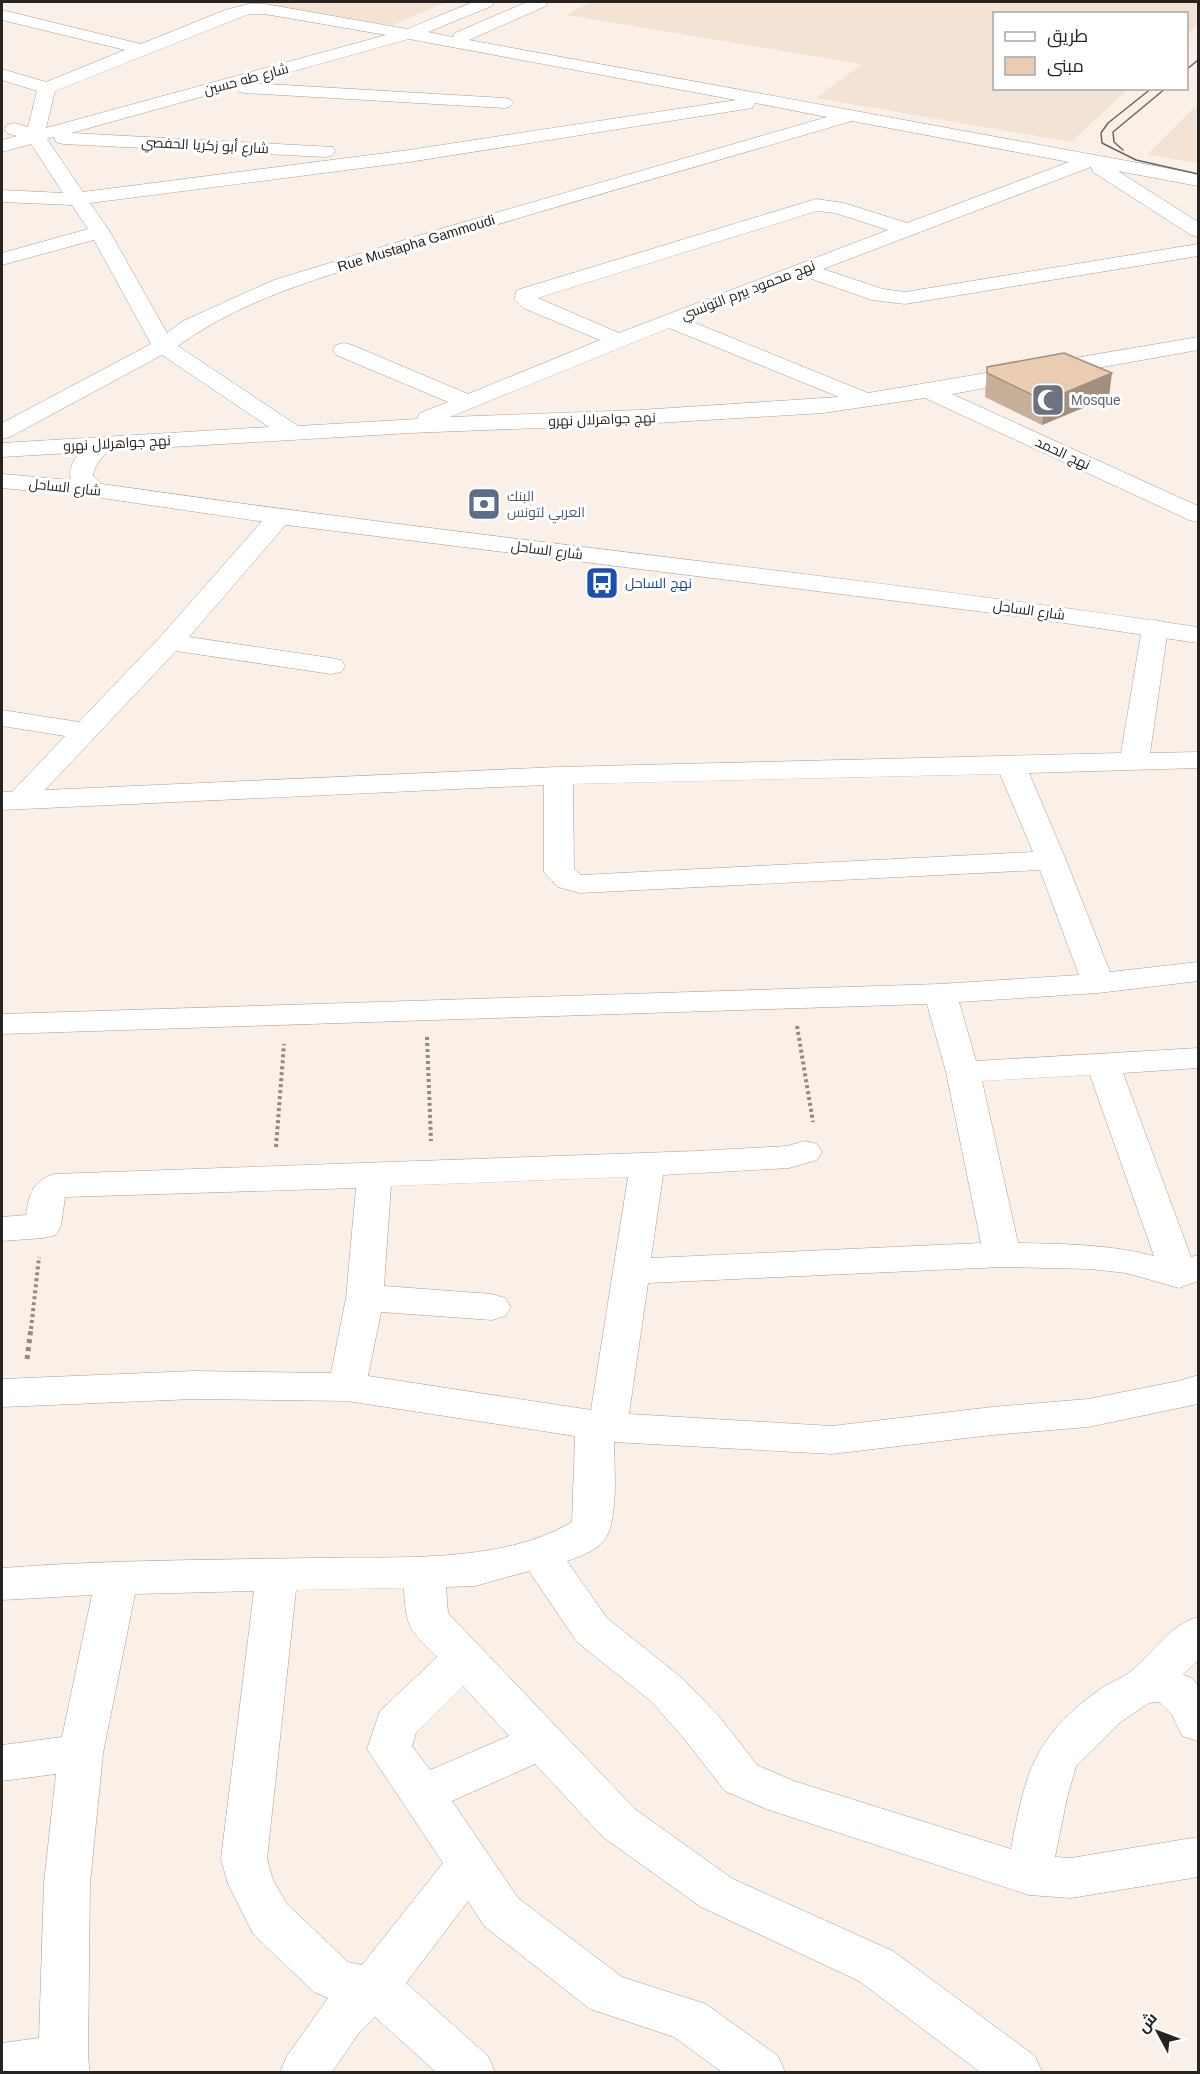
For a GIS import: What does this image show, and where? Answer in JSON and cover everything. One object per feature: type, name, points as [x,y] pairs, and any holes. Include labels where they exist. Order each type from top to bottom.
[{"type":"street","name":"شارع طه حسين","points":[[2,146],[409,34],[486,2]]},
{"type":"street","points":[[451,41],[540,2]]},
{"type":"street","points":[[2,74],[46,88],[248,9],[265,9],[855,114],[1089,161],[1198,180]]},
{"type":"street","points":[[2,15],[141,49]]},
{"type":"street","points":[[482,144],[530,56]]},
{"type":"street","points":[[218,87],[504,103]]},
{"type":"street","points":[[35,136],[46,88]]},
{"type":"street","points":[[2,196],[77,200],[409,156],[772,100]]},
{"type":"street","name":"Rue Mustapha Gammoudi","points":[[2,432],[164,346],[191,326],[281,284],[855,114]]},
{"type":"street","points":[[2,124],[35,136],[100,232],[164,346],[293,433]]},
{"type":"street","name":"شارع أبو زكريا الحفصي","points":[[2,134],[409,156]]},
{"type":"street","points":[[1089,161],[1198,231]]},
{"type":"street","name":"نهج محمود بيرم التونسي","points":[[410,426],[669,320],[1089,161]]},
{"type":"street","points":[[618,340],[531,303],[525,299],[525,295],[816,206],[837,207],[908,230]]},
{"type":"street","points":[[2,259],[100,232]]},
{"type":"street","points":[[802,269],[880,295],[905,298],[1198,250]]},
{"type":"street","points":[[669,320],[867,400]]},
{"type":"street","name":"نهج جواهرلال نهرو","points":[[2,450],[109,446],[410,426],[764,411],[928,391],[1198,342]]},
{"type":"street","points":[[344,350],[468,402]]},
{"type":"street","name":"نهج الحمد","points":[[928,391],[1198,515]]},
{"type":"street","points":[[2,473],[109,446]]},
{"type":"street","points":[[95,490],[81,478],[82,468],[85,460],[109,446]]},
{"type":"street","name":"شارع الساحل","points":[[2,481],[95,490],[279,517],[1013,608],[1198,635]]},
{"type":"street","points":[[10,801],[84,731],[170,642],[279,517]]},
{"type":"street","points":[[1134,762],[1155,628]]},
{"type":"street","points":[[170,642],[331,666]]},
{"type":"street","points":[[2,718],[84,731]]},
{"type":"street","points":[[10,801],[558,776],[1198,760]]},
{"type":"street","points":[[1010,763],[1051,860],[1098,983]]},
{"type":"street","points":[[558,776],[559,872],[569,881],[579,884],[1051,860]]},
{"type":"street","points":[[2,1024],[940,994],[1098,983],[1198,972]]},
{"type":"street","points":[[940,994],[963,1072],[1002,1256]]},
{"type":"street","points":[[963,1072],[1198,1058]]},
{"type":"street","points":[[1103,1064],[1189,1271]]},
{"type":"street","points":[[2,1229],[43,1226],[47,1195],[55,1186],[274,1178],[374,1177],[647,1165],[789,1157],[806,1152]]},
{"type":"street","points":[[2,1584],[117,1578],[424,1573],[475,1570],[566,1546],[578,1540],[592,1524],[602,1426],[632,1271],[647,1165]]},
{"type":"street","points":[[347,1387],[365,1298],[374,1177]]},
{"type":"street","points":[[632,1271],[1002,1256],[1090,1257],[1189,1271]]},
{"type":"street","points":[[365,1298],[492,1307]]},
{"type":"street","points":[[12,1393],[194,1385],[347,1387],[602,1426],[832,1440],[992,1421],[1088,1413],[1185,1394],[1198,1389]]},
{"type":"street","points":[[539,1553],[592,1630],[668,1690],[702,1728],[741,1778],[782,1796],[1029,1875],[1071,1878],[1198,1857]]},
{"type":"street","points":[[424,1573],[427,1620],[619,1823],[717,1893],[876,1966],[1018,2073]]},
{"type":"street","points":[[277,1574],[244,1860],[251,1884],[270,1919],[331,1977],[355,1987],[375,1986],[471,2073]]},
{"type":"street","points":[[2,2064],[64,2065],[67,1883],[81,1753],[117,1578]]},
{"type":"street","points":[[1141,1688],[1198,1634]]},
{"type":"street","points":[[464,1658],[396,1724],[389,1749],[501,1912],[607,1994],[689,2019],[761,2073]]},
{"type":"street","points":[[1029,1875],[1048,1785],[1057,1758],[1081,1731],[1116,1699],[1141,1688],[1165,1684],[1179,1692],[1192,1708],[1198,1724]]},
{"type":"street","points":[[422,1794],[540,1742]]},
{"type":"street","points":[[2,1763],[81,1753]]},
{"type":"street","points":[[304,2073],[342,2017],[375,1986],[469,1864]]},
{"type":"path","points":[[792,1000],[815,1139],[806,1152]]},
{"type":"path","points":[[425,1009],[433,1174]]},
{"type":"path","points":[[274,1178],[286,1015]]},
{"type":"path","points":[[12,1393],[43,1226]]},
{"type":"shaded area","points":[[247,2],[447,2],[393,25]]},
{"type":"shaded area","points":[[590,2],[1198,2],[1198,24],[1188,34],[1188,12],[993,12],[993,90],[1127,90],[1071,142],[816,98],[862,64],[567,15]]},
{"type":"shaded area","points":[[1198,104],[1198,163],[1147,155]]},
{"type":"building","points":[[1064,353],[1112,373],[1045,401],[987,373],[987,367]]},
{"type":"tram line","points":[[1188,68],[1198,60]]},
{"type":"tram line","points":[[1149,90],[1108,123],[1101,133],[1102,143],[1136,160],[1198,174]]},
{"type":"tram line","points":[[1123,150],[1114,142],[1113,132],[1164,90]]},
{"type":"place","name":"Mosque","points":[[1048,400]]},
{"type":"place","name":"البنك العربي لتونس","points":[[484,504]]},
{"type":"place","name":"نهج الساحل","points":[[602,583]]}]
